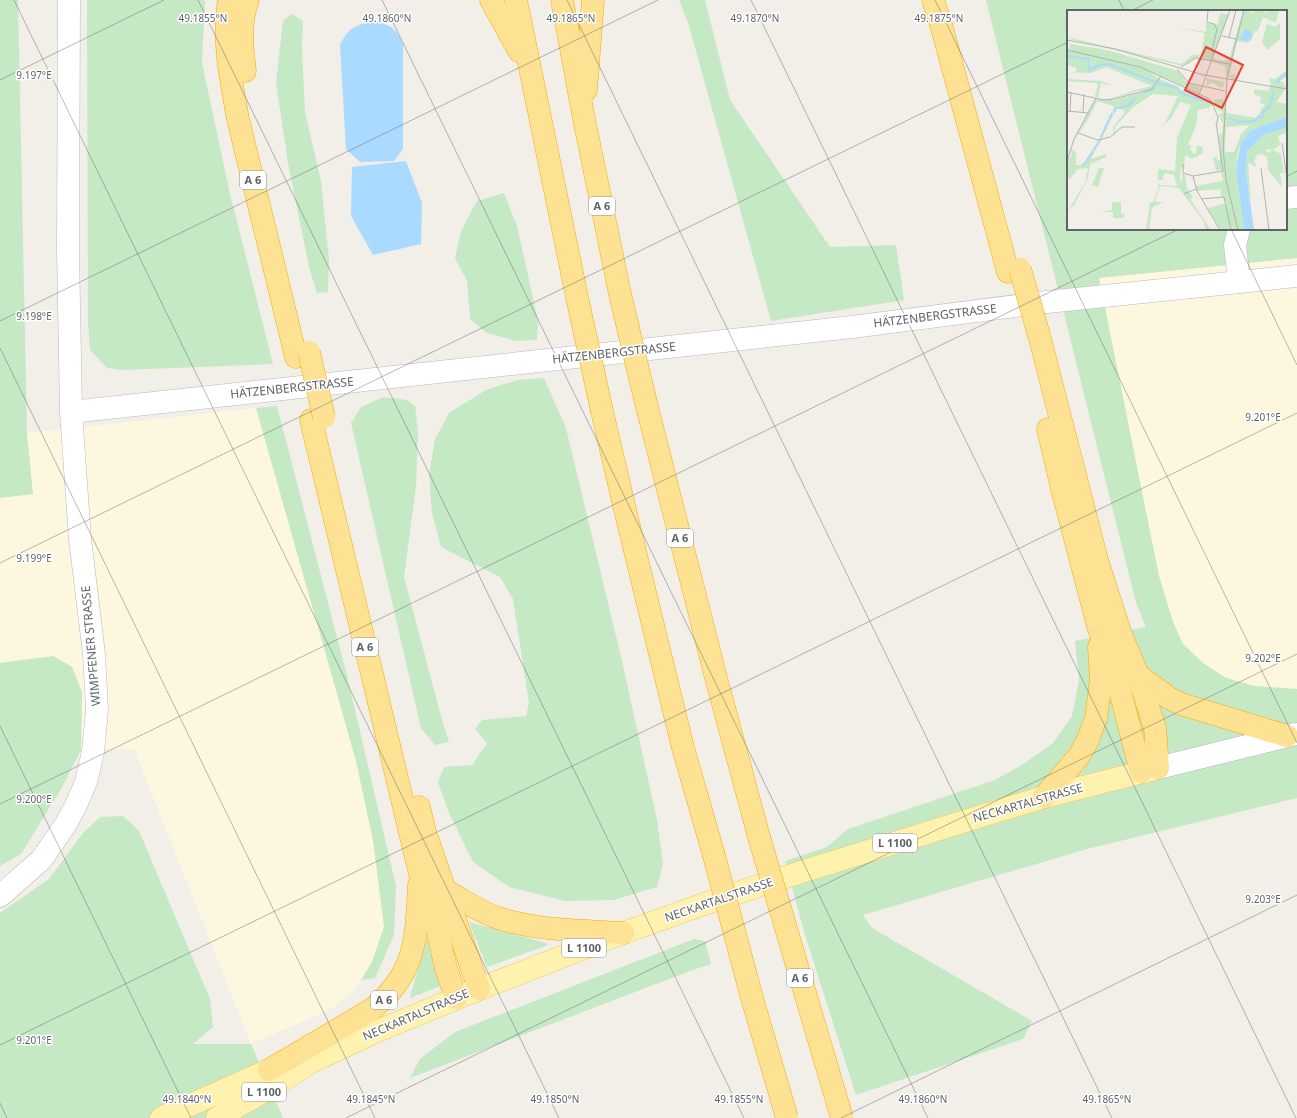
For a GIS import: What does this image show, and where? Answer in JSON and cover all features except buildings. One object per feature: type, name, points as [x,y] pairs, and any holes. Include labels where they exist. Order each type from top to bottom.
[{"type":"highway","name":"A 6","points":[[229,0],[227,28],[228,47],[232,86],[238,119],[303,355]]},
{"type":"highway","points":[[248,0],[243,27],[243,52],[250,116],[317,419],[426,832],[479,989]]},
{"type":"highway","points":[[491,0],[530,70]]},
{"type":"highway","points":[[516,0],[578,302],[626,514],[683,748],[713,852],[752,998],[787,1118]]},
{"type":"highway","name":"A 6","points":[[562,0],[584,119],[620,294],[646,403],[715,674],[759,837],[842,1118]]},
{"type":"highway","points":[[584,119],[593,0]]},
{"type":"highway","points":[[933,0],[1014,271],[1097,560],[1121,635],[1138,675],[1155,728],[1149,770]]},
{"type":"highway","points":[[947,0],[1014,271]]},
{"type":"highway","points":[[1033,337],[1062,489],[1098,626],[1149,770]]},
{"type":"highway","name":"A 6","points":[[269,1070],[371,1010],[384,1000],[404,975],[415,939],[420,874],[317,419]]},
{"type":"highway","points":[[1044,797],[1079,756],[1087,742],[1096,718],[1101,681],[1098,626]]},
{"type":"highway","points":[[1138,675],[1169,698],[1181,704],[1292,735]]},
{"type":"highway","points":[[420,874],[436,925],[446,968],[456,998]]},
{"type":"highway","points":[[446,892],[497,917],[518,923],[563,929],[623,933]]},
{"type":"main road","name":"NECKARTALSTRASSE","points":[[217,1118],[279,1083],[309,1063],[375,1032],[456,998],[623,933],[707,903],[1044,797],[1149,770]]},
{"type":"main road","name":"NECKARTALSTRASSE","points":[[161,1118],[269,1070],[309,1063]]},
{"type":"street","name":"WIMPFENER STRASSE","points":[[0,896],[41,860],[66,824],[77,803],[86,782],[93,752],[97,710],[96,678],[80,539],[71,412],[68,250],[69,0]]},
{"type":"street","points":[[1287,198],[1297,197]]},
{"type":"street","points":[[1239,230],[1235,245],[1239,282]]},
{"type":"street","name":"HÄTZENBERGSTRASSE","points":[[71,412],[852,327],[1156,290],[1297,276]]},
{"type":"street","name":"L 1100","points":[[1149,770],[1292,735]]},
{"type":"shaded area","points":[[1297,258],[1297,689],[1293,690],[1255,686],[1226,678],[1203,663],[1183,644],[1173,622],[1159,576],[1099,278]]},
{"type":"shaded area","points":[[256,408],[356,761],[373,840],[384,927],[372,962],[353,991],[331,1009],[251,1044],[134,749],[81,750],[82,692],[72,667],[53,656],[0,663],[0,498],[33,494],[27,433]]},
{"type":"green space","points":[[0,0],[18,0],[27,433],[33,494],[0,498]]},
{"type":"green space","points":[[87,0],[205,0],[202,63],[230,194],[273,364],[122,370],[107,368],[90,350],[88,321]]},
{"type":"green space","points":[[679,0],[705,0],[730,100],[830,247],[896,245],[904,300],[771,321],[689,26]]},
{"type":"green space","points":[[986,0],[1297,0],[1297,258],[1099,278],[1159,576],[1173,622],[1183,644],[1203,663],[1226,678],[1255,686],[1297,689],[1297,798],[1087,849],[863,915],[872,928],[1032,1021],[1023,1039],[856,1095],[805,935],[785,861],[827,847],[848,829],[995,780],[1025,763],[1053,743],[1072,716],[1079,680],[1075,641],[1146,627],[1136,603]]},
{"type":"green space","points":[[292,14],[303,21],[302,47],[305,112],[321,181],[329,260],[328,292],[317,293],[309,267],[288,163],[276,83],[283,21]]},
{"type":"green space","points":[[504,193],[517,226],[538,321],[537,340],[516,341],[487,333],[470,319],[467,281],[455,258],[461,231],[477,201]]},
{"type":"green space","points":[[544,378],[566,428],[622,661],[657,820],[663,864],[657,887],[614,900],[565,901],[509,887],[473,862],[448,811],[438,782],[444,767],[472,765],[487,743],[475,729],[482,720],[526,716],[529,703],[513,599],[500,577],[441,547],[432,513],[429,475],[435,439],[449,413],[486,390],[517,380]]},
{"type":"green space","points":[[383,397],[407,400],[415,406],[418,434],[416,486],[404,577],[449,742],[435,745],[421,728],[351,423],[361,407]]},
{"type":"green space","points":[[277,406],[347,676],[396,886],[394,935],[375,978],[361,980],[372,962],[384,927],[373,840],[356,761],[256,408]]},
{"type":"green space","points":[[53,656],[72,667],[82,692],[81,750],[61,789],[21,854],[0,866],[0,663]]},
{"type":"green space","points":[[123,816],[139,831],[210,999],[213,1027],[193,1044],[251,1044],[283,1118],[0,1118],[0,913],[49,879],[83,833],[100,817]]},
{"type":"green space","points":[[469,922],[546,943],[548,945],[487,967]]},
{"type":"green space","points":[[429,931],[443,985],[410,998],[410,997]]},
{"type":"green space","points":[[694,939],[705,941],[711,964],[410,1078],[420,1059],[455,1032]]},
{"type":"water","points":[[374,15],[375,22],[389,26],[396,31],[403,44],[403,149],[394,161],[360,162],[346,149],[340,45],[350,30],[358,25],[367,23],[366,16]]},
{"type":"water","points":[[406,161],[422,203],[421,244],[373,255],[351,216],[352,167]]}]
